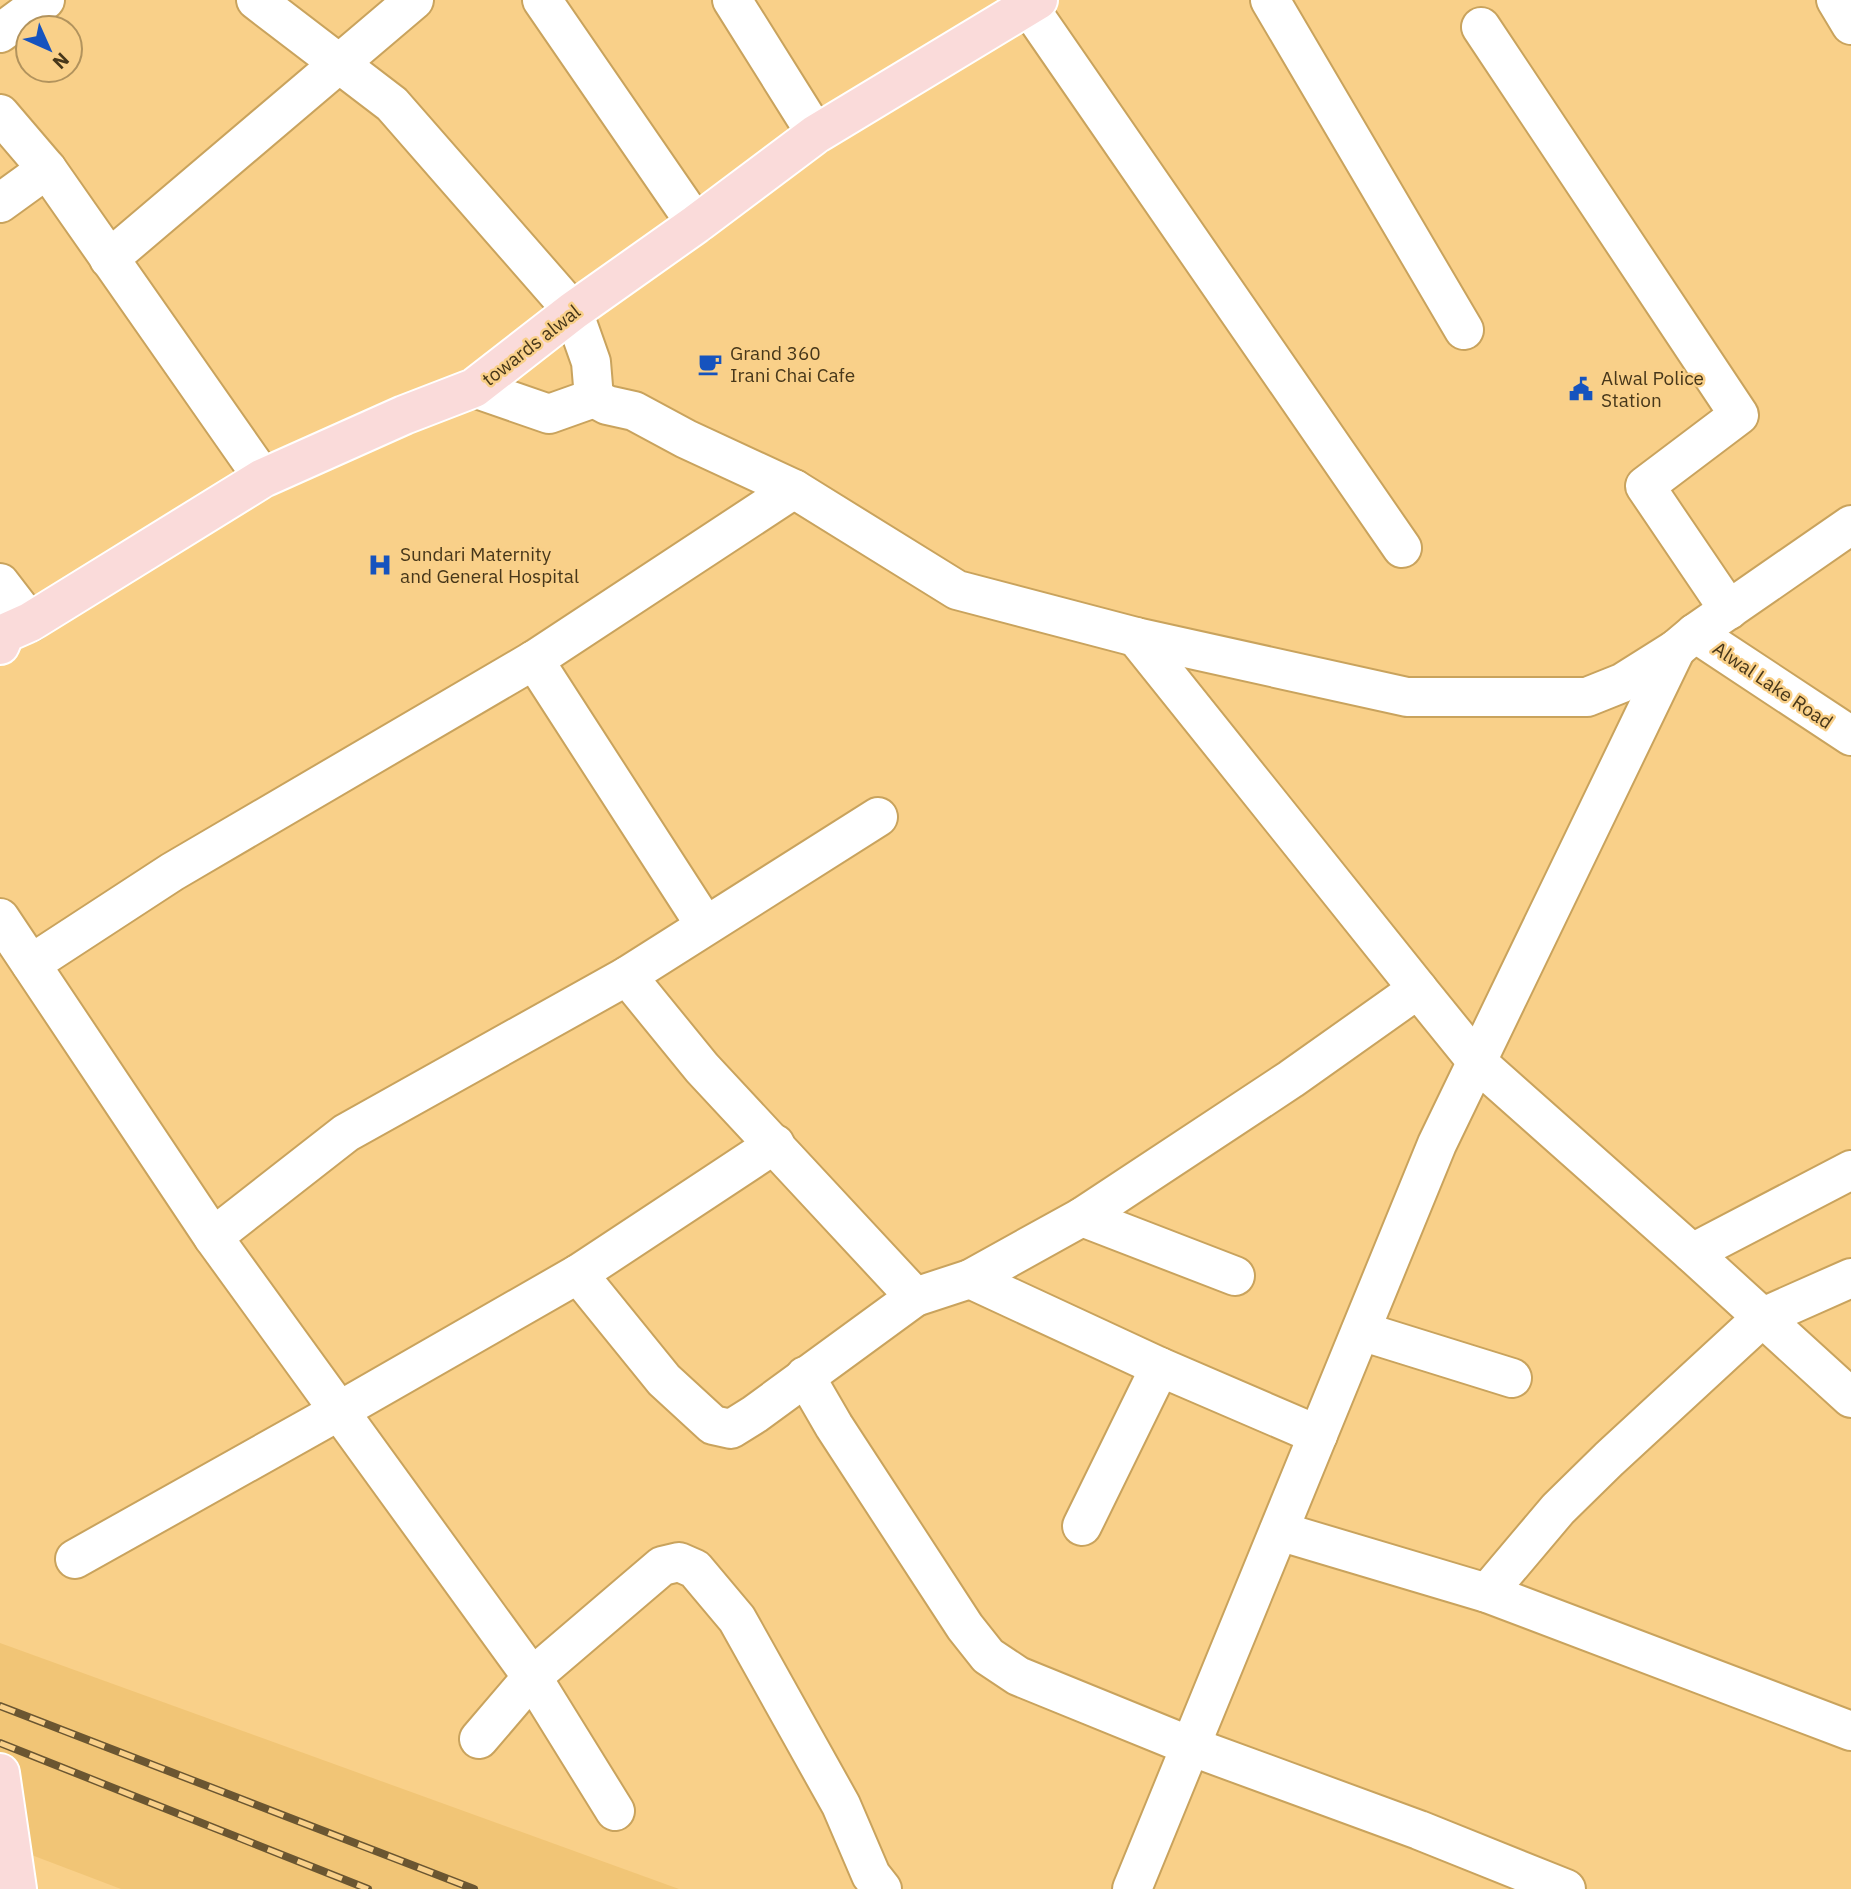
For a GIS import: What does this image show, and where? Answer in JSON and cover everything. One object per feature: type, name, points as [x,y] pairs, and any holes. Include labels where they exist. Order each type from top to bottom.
[{"type":"main road","name":"towards alwal","points":[[9,633],[263,478],[404,415],[474,388],[573,311],[816,134],[1030,2]]},
{"type":"main road","points":[[0,1773],[17,1889]]},
{"type":"street","points":[[0,33],[45,0]]},
{"type":"street","points":[[256,0],[392,104],[573,311],[591,362],[594,398]]},
{"type":"street","points":[[109,259],[414,0]]},
{"type":"street","points":[[542,0],[696,224]]},
{"type":"street","points":[[732,0],[816,134]]},
{"type":"street","points":[[1270,0],[1464,330]]},
{"type":"street","points":[[1836,0],[1851,25]]},
{"type":"street","points":[[1030,2],[1402,548]]},
{"type":"street","points":[[1481,27],[1739,415],[1645,486],[1729,610]]},
{"type":"street","points":[[0,114],[47,169],[263,478]]},
{"type":"street","points":[[0,203],[47,169]]},
{"type":"street","points":[[474,388],[549,414],[594,398],[607,405],[634,411],[686,439],[794,489],[957,590],[1136,637],[1408,697],[1587,696],[1622,683],[1848,533]]},
{"type":"street","points":[[31,964],[172,872],[534,660],[794,489]]},
{"type":"street","points":[[0,583],[9,633]]},
{"type":"street","points":[[1136,637],[1478,1063],[1851,1398]]},
{"type":"street","points":[[1132,1889],[1437,1144],[1685,641]]},
{"type":"street","name":"Alwal Lake Road","points":[[1685,641],[1851,736]]},
{"type":"street","points":[[534,660],[705,925]]},
{"type":"street","points":[[213,1237],[345,1133],[627,976],[878,817]]},
{"type":"street","points":[[0,918],[213,1237],[532,1677],[615,1811]]},
{"type":"street","points":[[627,976],[702,1068],[915,1297]]},
{"type":"street","points":[[578,1274],[664,1380],[713,1425],[731,1429],[915,1297],[970,1279],[1082,1217],[1291,1079],[1418,989]]},
{"type":"street","points":[[75,1559],[578,1274],[775,1144]]},
{"type":"street","points":[[1692,1253],[1851,1170]]},
{"type":"street","points":[[1082,1217],[1235,1276]]},
{"type":"street","points":[[1487,1592],[1559,1509],[1609,1459],[1763,1317],[1851,1278]]},
{"type":"street","points":[[970,1279],[1160,1367],[1318,1435]]},
{"type":"street","points":[[1361,1331],[1512,1378]]},
{"type":"street","points":[[1082,1526],[1160,1367]]},
{"type":"street","points":[[805,1376],[834,1426],[965,1627],[988,1656],[1018,1676],[1190,1746],[1419,1830],[1566,1889]]},
{"type":"street","points":[[1279,1531],[1487,1592],[1851,1731]]},
{"type":"street","points":[[479,1739],[532,1677],[662,1566],[679,1562],[695,1569],[737,1619],[841,1805],[871,1875],[882,1889]]},
{"type":"shaded area","points":[[0,1643],[679,1889],[121,1889],[0,1843]]},
{"type":"railway","points":[[0,1706],[474,1889]]},
{"type":"railway","points":[[0,1743],[368,1889]]},
{"type":"place","name":"Grand 360 Irani Chai Cafe","points":[[710,364]]},
{"type":"place","name":"Alwal Police Station","points":[[1581,389]]},
{"type":"place","name":"Sundari Maternity and General Hospital","points":[[380,565]]}]
